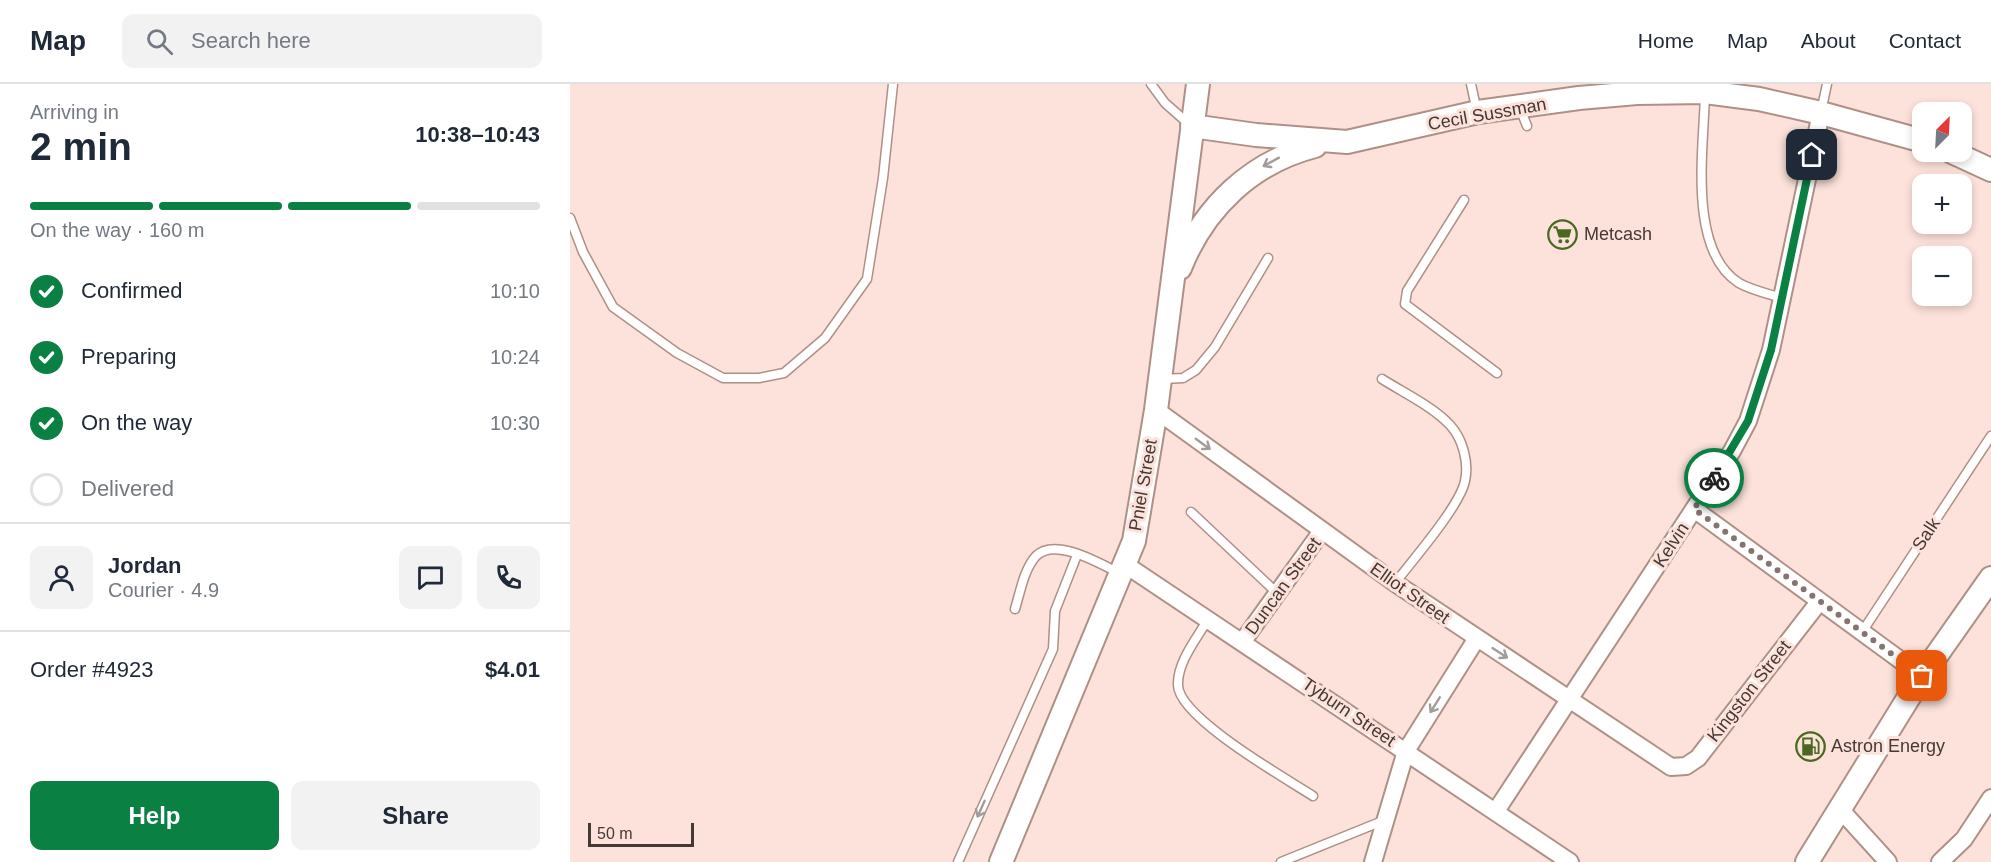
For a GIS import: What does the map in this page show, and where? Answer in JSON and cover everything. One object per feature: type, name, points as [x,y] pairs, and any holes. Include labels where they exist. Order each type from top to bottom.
[{"type":"main road","name":"Pniel Street","points":[[1001,862],[1124,570],[1138,518],[1156,410],[1198,84]]},
{"type":"main road","name":"Cecil Sussman","points":[[1192,126],[1256,135],[1347,142],[1478,112],[1523,117],[1591,97],[1705,92],[1759,99],[1912,138]]},
{"type":"main road","points":[[1164,336],[1176,280],[1186,253],[1200,227],[1218,204],[1239,184],[1288,153],[1317,145],[1347,142]]},
{"type":"main road","points":[[1972,161],[1991,170]]},
{"type":"main road","points":[[1807,862],[1922,676],[1991,578]]},
{"type":"street","name":"Kelvin","points":[[1496,811],[1732,451],[1748,421],[1771,350],[1821,113]]},
{"type":"street","name":"Elliot Street","points":[[1156,410],[1395,583],[1671,767]]},
{"type":"street","points":[[1694,509],[1922,676]]},
{"type":"street","name":"Duncan Street","points":[[1243,641],[1322,531]]},
{"type":"street","name":"Tyburn Street","points":[[1124,570],[1208,618],[1570,862]]},
{"type":"street","name":"Kingston Street","points":[[1671,767],[1686,766],[1698,758],[1819,602]]},
{"type":"street","points":[[1373,862],[1406,751],[1477,638]]},
{"type":"street","points":[[1940,862],[1964,840],[1991,798]]},
{"type":"street","points":[[1839,808],[1888,862]]},
{"type":"lane","points":[[570,218],[583,252],[613,307],[677,353],[723,378],[759,378],[784,373],[825,338],[867,279],[883,178],[892,84]]},
{"type":"lane","points":[[1151,84],[1165,103],[1192,126]]},
{"type":"lane","points":[[1471,84],[1478,112]]},
{"type":"lane","points":[[1821,113],[1827,84]]},
{"type":"lane","points":[[1705,92],[1703,213],[1708,242],[1716,259],[1740,284],[1782,298]]},
{"type":"lane","points":[[1464,200],[1407,291],[1405,303],[1497,373]]},
{"type":"lane","points":[[1159,379],[1183,378],[1196,370],[1215,347],[1268,258]]},
{"type":"lane","points":[[1382,379],[1450,425],[1461,441],[1465,461],[1465,482],[1443,521],[1395,583]]},
{"type":"lane","name":"Salk","points":[[1862,632],[1991,436]]},
{"type":"lane","points":[[1191,512],[1277,594]]},
{"type":"lane","points":[[1015,609],[1026,574],[1035,557],[1046,549],[1060,549],[1124,570]]},
{"type":"lane","points":[[958,862],[1053,649],[1055,611],[1077,555]]},
{"type":"lane","points":[[1208,618],[1182,666],[1178,685],[1184,703],[1216,732],[1313,796]]},
{"type":"lane","points":[[1281,862],[1385,820]]},
{"type":"way so far","points":[[1714,478],[1694,509],[1922,676]]},
{"type":"place","name":"Metcash","points":[[1563,234]]},
{"type":"place","name":"Astron Energy","points":[[1810,746]]},
{"type":"route","points":[[1714,478],[1748,421],[1771,350],[1812,155]]}]
